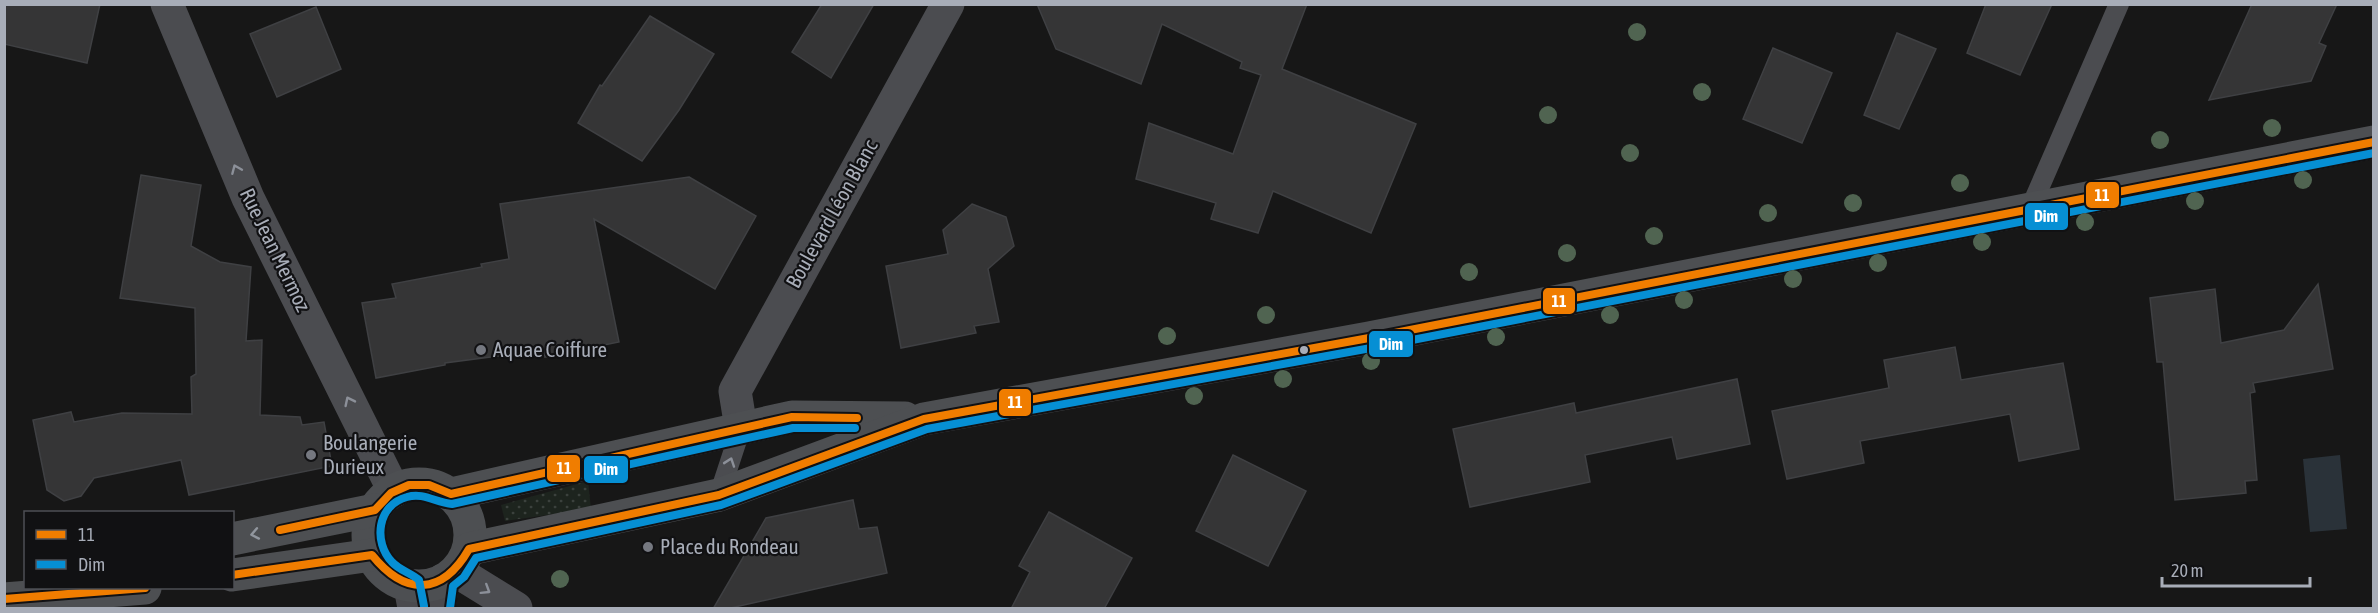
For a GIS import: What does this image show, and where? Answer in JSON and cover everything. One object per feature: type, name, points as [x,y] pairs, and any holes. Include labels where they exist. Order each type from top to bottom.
[{"type":"main road","points":[[384,501],[369,525],[368,540],[372,555],[381,570],[412,597],[428,586],[452,577],[719,495],[924,419],[1369,338],[2373,142]]},
{"type":"main road","points":[[451,494],[792,417],[924,419]]},
{"type":"main road","points":[[234,538],[384,501],[408,485],[423,483],[451,494],[462,505],[468,519],[471,534],[452,577]]},
{"type":"main road","points":[[234,575],[372,555]]},
{"type":"main road","points":[[4,592],[24,587]]},
{"type":"main road","points":[[4,599],[132,589]]},
{"type":"street","name":"Rue Jean Mermoz","points":[[166,4],[248,198],[384,501]]},
{"type":"street","name":"Boulevard Léon Blanc","points":[[741,428],[735,391],[948,4]]},
{"type":"street","points":[[452,577],[516,609]]},
{"type":"lane","points":[[2030,209],[2119,4]]},
{"type":"lane","points":[[719,495],[741,428]]},
{"type":"shaded area","points":[[2340,455],[2347,529],[2310,532],[2303,459]]},
{"type":"shaded area","points":[[588,481],[591,509],[505,521],[501,505]]},
{"type":"building","points":[[4,4],[100,4],[87,63],[4,44]]},
{"type":"building","points":[[822,4],[874,4],[831,78],[792,52]]},
{"type":"building","points":[[1037,4],[1307,4],[1282,69],[1416,124],[1371,233],[1273,191],[1258,233],[1211,219],[1216,203],[1136,179],[1149,123],[1233,154],[1261,75],[1240,68],[1242,62],[1162,24],[1141,84],[1056,49]]},
{"type":"building","points":[[1986,4],[2052,4],[2020,75],[1967,53]]},
{"type":"building","points":[[2252,4],[2337,4],[2319,43],[2326,46],[2311,81],[2209,100]]},
{"type":"building","points":[[316,7],[341,69],[277,97],[250,34]]},
{"type":"building","points":[[650,16],[714,54],[679,110],[642,161],[578,123],[600,85],[602,86]]},
{"type":"building","points":[[1897,33],[1936,49],[1899,129],[1864,115]]},
{"type":"building","points":[[1773,48],[1832,73],[1802,143],[1743,119]]},
{"type":"building","points":[[141,175],[201,185],[191,246],[220,262],[251,267],[246,341],[262,340],[260,415],[300,417],[302,425],[324,422],[332,466],[189,495],[181,460],[94,478],[81,496],[64,501],[47,490],[33,420],[71,412],[74,422],[122,413],[192,414],[191,377],[196,374],[195,308],[120,298]]},
{"type":"building","points":[[689,177],[756,216],[715,289],[594,219],[619,342],[545,357],[544,350],[445,363],[445,365],[376,378],[362,303],[396,298],[392,284],[482,267],[481,264],[509,259],[500,204]]},
{"type":"building","points":[[972,204],[1006,217],[1014,246],[988,269],[999,322],[974,326],[976,333],[901,348],[886,266],[948,254],[943,230]]},
{"type":"building","points":[[2318,284],[2333,369],[2253,383],[2255,392],[2250,393],[2257,480],[2245,481],[2246,493],[2175,500],[2163,362],[2157,362],[2150,298],[2215,289],[2221,343],[2284,330]]},
{"type":"building","points":[[1955,347],[1961,380],[2063,363],[2079,449],[2019,461],[2010,414],[1860,441],[1864,463],[1787,479],[1772,411],[1889,388],[1884,360]]},
{"type":"building","points":[[1737,379],[1750,444],[1677,459],[1672,437],[1585,455],[1590,482],[1470,507],[1453,429],[1574,403],[1576,413]]},
{"type":"building","points":[[1233,455],[1306,491],[1268,566],[1196,531]]},
{"type":"building","points":[[853,500],[859,529],[877,527],[887,573],[726,609],[713,609],[766,518]]},
{"type":"building","points":[[1049,512],[1132,558],[1104,609],[1011,609],[1030,572],[1019,566]]},
{"type":"transit line","name":"11","points":[[234,575],[372,555],[397,578],[410,584],[423,585],[447,576],[469,549],[719,495],[924,419],[1369,338],[2374,142]]},
{"type":"transit line","name":"Dim","points":[[450,608],[453,586],[464,577],[476,558],[721,505],[927,429],[1371,348],[2374,153]]},
{"type":"transit line","name":"11","points":[[280,530],[375,510],[391,493],[409,485],[429,485],[451,494],[792,417],[857,418]]},
{"type":"transit line","name":"Dim","points":[[424,606],[419,580],[392,562],[382,545],[380,535],[384,516],[397,501],[419,496],[452,504],[793,428],[855,428]]},
{"type":"transit line","name":"11","points":[[4,599],[132,589]]},
{"type":"place","name":"Aquae Coiffure","points":[[481,350]]},
{"type":"place","name":"Boulangerie Durieux","points":[[311,455]]},
{"type":"place","name":"Place du Rondeau","points":[[648,547]]}]
